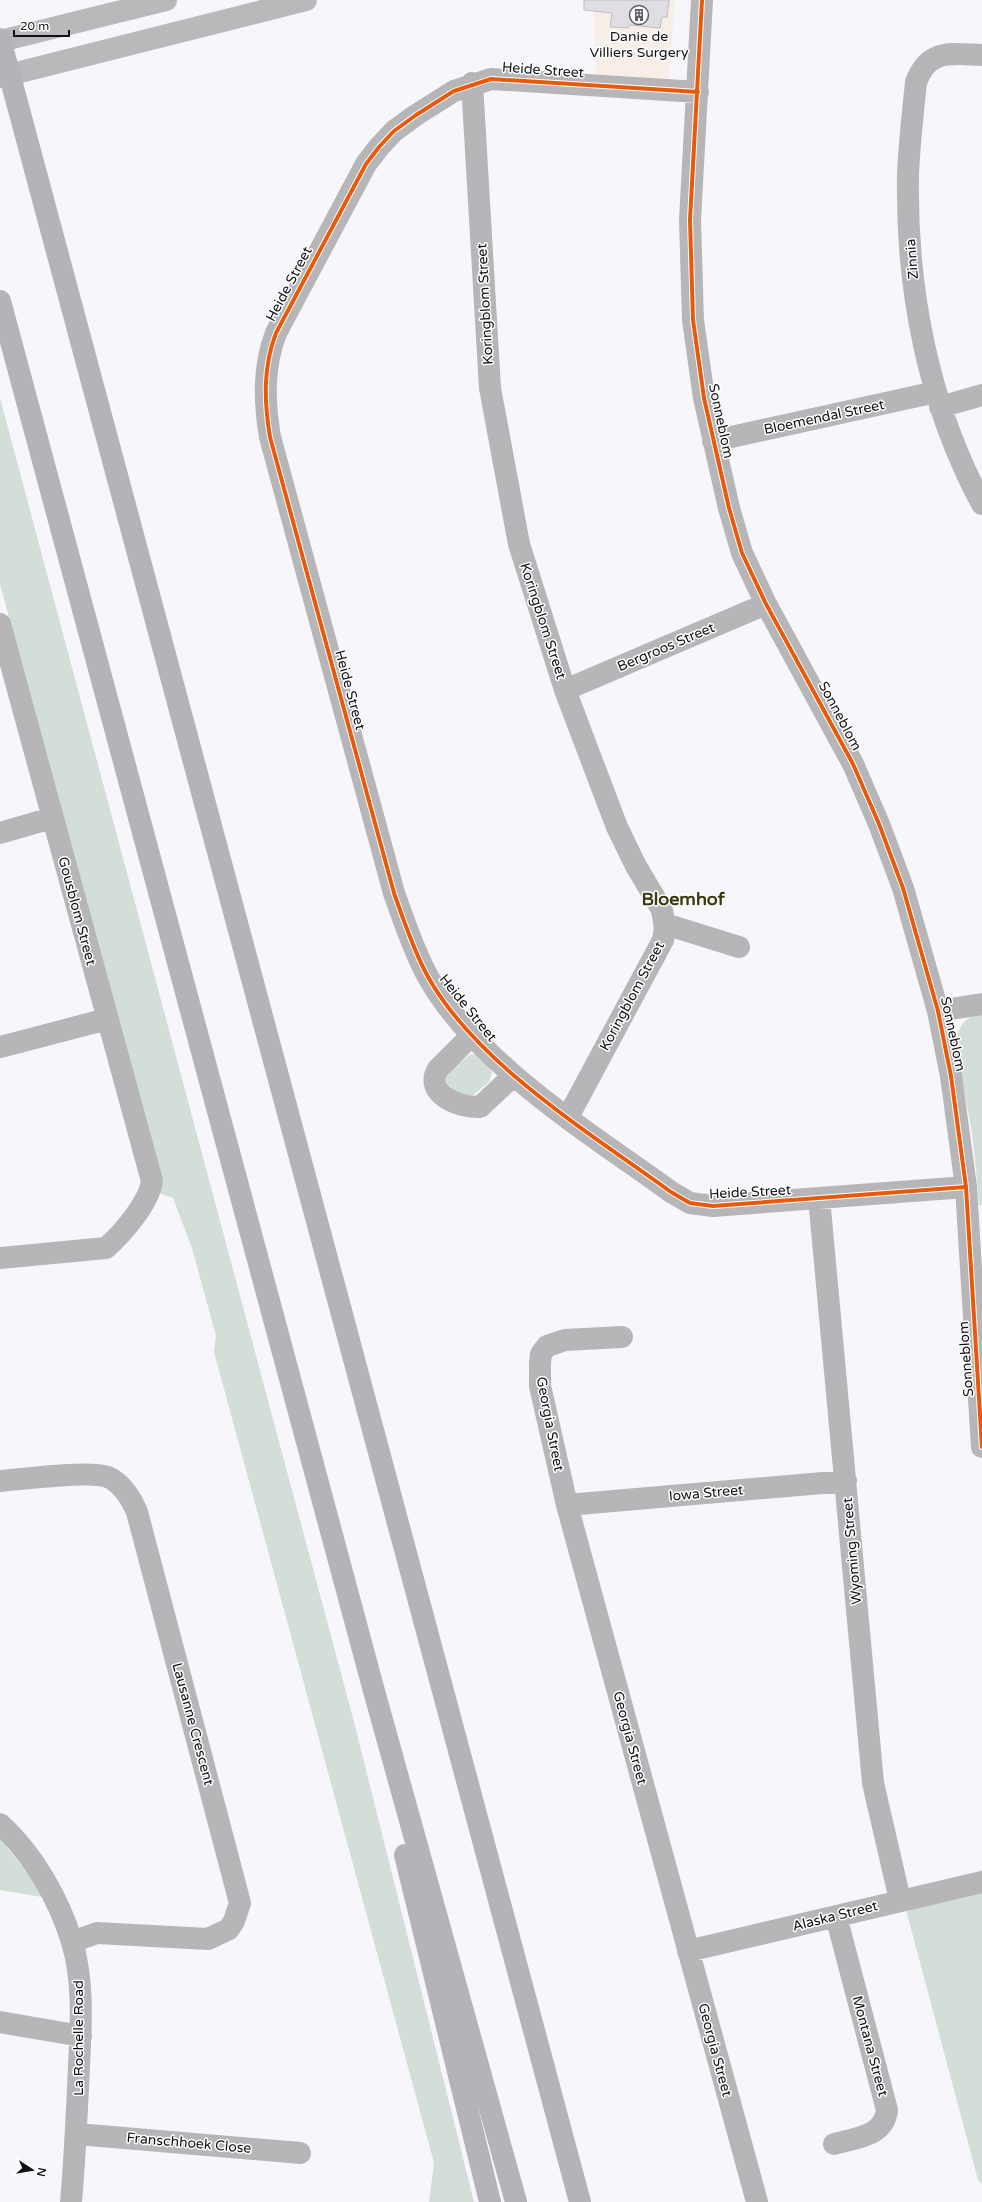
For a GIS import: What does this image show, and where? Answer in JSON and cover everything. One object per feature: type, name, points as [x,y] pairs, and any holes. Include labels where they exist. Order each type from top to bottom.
[{"type":"highway","points":[[0,40],[580,2202]]},
{"type":"highway","points":[[0,301],[374,1691],[516,2202]]},
{"type":"highway","points":[[374,1691],[392,1802],[490,2202]]},
{"type":"highway","points":[[515,1964],[595,2202]]},
{"type":"main road","points":[[0,40],[166,0]]},
{"type":"main road","points":[[0,77],[306,0]]},
{"type":"street","name":"Sonneblom","points":[[702,0],[698,92],[690,195],[692,290],[697,356],[713,441],[742,553],[766,604],[850,757],[880,824],[903,888],[938,1011],[951,1076],[966,1187],[979,1351],[982,1447]]},
{"type":"street","name":"Zinnia","points":[[982,55],[950,54],[938,56],[926,63],[916,82],[908,176],[910,255],[918,317],[938,400],[964,470],[982,504]]},
{"type":"street","name":"Heide Street","points":[[698,92],[502,78],[472,83],[439,100],[394,131],[378,146],[366,164],[276,333],[270,349],[265,382],[270,437],[394,893],[413,945],[427,975],[441,998],[472,1035],[513,1076],[671,1192],[690,1203],[713,1206],[966,1187]]},
{"type":"street","name":"Koringblom Street","points":[[472,83],[490,388],[502,464],[519,544],[565,690],[617,827],[636,866],[662,910],[665,924],[662,940],[568,1117]]},
{"type":"street","name":"Bloemendal Street","points":[[713,441],[938,400],[982,395]]},
{"type":"street","name":"Bergroos Street","points":[[565,690],[766,604]]},
{"type":"street","name":"Gousblom Street","points":[[0,624],[152,1181],[147,1198],[114,1241],[106,1248],[0,1258]]},
{"type":"street","points":[[0,832],[52,818]]},
{"type":"street","points":[[665,924],[739,947]]},
{"type":"street","points":[[938,1011],[982,1004]]},
{"type":"street","points":[[0,1047],[107,1019]]},
{"type":"street","points":[[472,1035],[438,1069],[434,1075],[436,1089],[446,1098],[461,1106],[480,1107],[513,1076]]},
{"type":"street","name":"Wyoming Street","points":[[820,1198],[873,1783],[900,1900]]},
{"type":"street","name":"Georgia Street","points":[[622,1337],[565,1340],[547,1346],[541,1354],[540,1386],[567,1505],[756,2202]]},
{"type":"street","name":"Lausanne Crescent","points":[[0,1481],[99,1475],[118,1484],[130,1497],[137,1512],[240,1903],[234,1921],[228,1929],[208,1939],[97,1933],[72,1942]]},
{"type":"street","name":"Iowa Street","points":[[567,1505],[846,1481]]},
{"type":"street","name":"La Rochelle Road","points":[[0,1824],[10,1833],[40,1872],[63,1918],[72,1942],[79,1982],[81,2036],[77,2134],[71,2202]]},
{"type":"street","name":"Alaska Street","points":[[688,1951],[900,1900],[982,1882]]},
{"type":"street","name":"Montana Street","points":[[834,2144],[873,2133],[884,2121],[887,2110],[836,1916]]},
{"type":"street","points":[[0,2022],[81,2036]]},
{"type":"street","name":"Franschhoek Close","points":[[77,2134],[300,2153]]},
{"type":"shaded area","points":[[594,0],[675,0],[668,89],[596,84]]},
{"type":"shaded area","points":[[0,398],[354,1722],[474,2202],[429,2202],[434,2163],[214,1352],[216,1336],[192,1248],[173,1198],[158,1193],[159,1173],[0,584]]},
{"type":"shaded area","points":[[982,1012],[982,1205],[979,1206],[972,1133],[959,1066],[957,1041],[958,1033],[964,1022],[974,1015]]},
{"type":"shaded area","points":[[471,1054],[477,1055],[484,1060],[492,1073],[489,1082],[472,1096],[458,1092],[447,1085],[446,1080],[447,1073]]},
{"type":"shaded area","points":[[0,1839],[30,1876],[42,1897],[0,1890]]},
{"type":"shaded area","points":[[982,1892],[982,2184],[978,2180],[906,1910]]},
{"type":"building","name":"Danie de Villiers Surgery","points":[[584,0],[669,0],[667,17],[662,17],[660,28],[629,25],[628,28],[610,27],[612,13],[584,10]]},
{"type":"cycle path","points":[[702,0],[690,220],[693,320],[704,398],[729,508],[742,553],[766,604],[853,764],[879,824],[903,888],[938,1011],[951,1076],[966,1187],[982,1447]]},
{"type":"cycle path","points":[[698,92],[491,79],[454,91],[394,131],[366,164],[276,333],[269,359],[266,384],[270,437],[394,893],[413,945],[427,975],[448,1007],[474,1038],[504,1067],[571,1121],[671,1192],[690,1203],[713,1206],[966,1187]]},
{"type":"place","name":"Danie de Villiers Surgery","points":[[639,15]]},
{"type":"district","name":"Bloemhof","points":[[683,899]]}]
